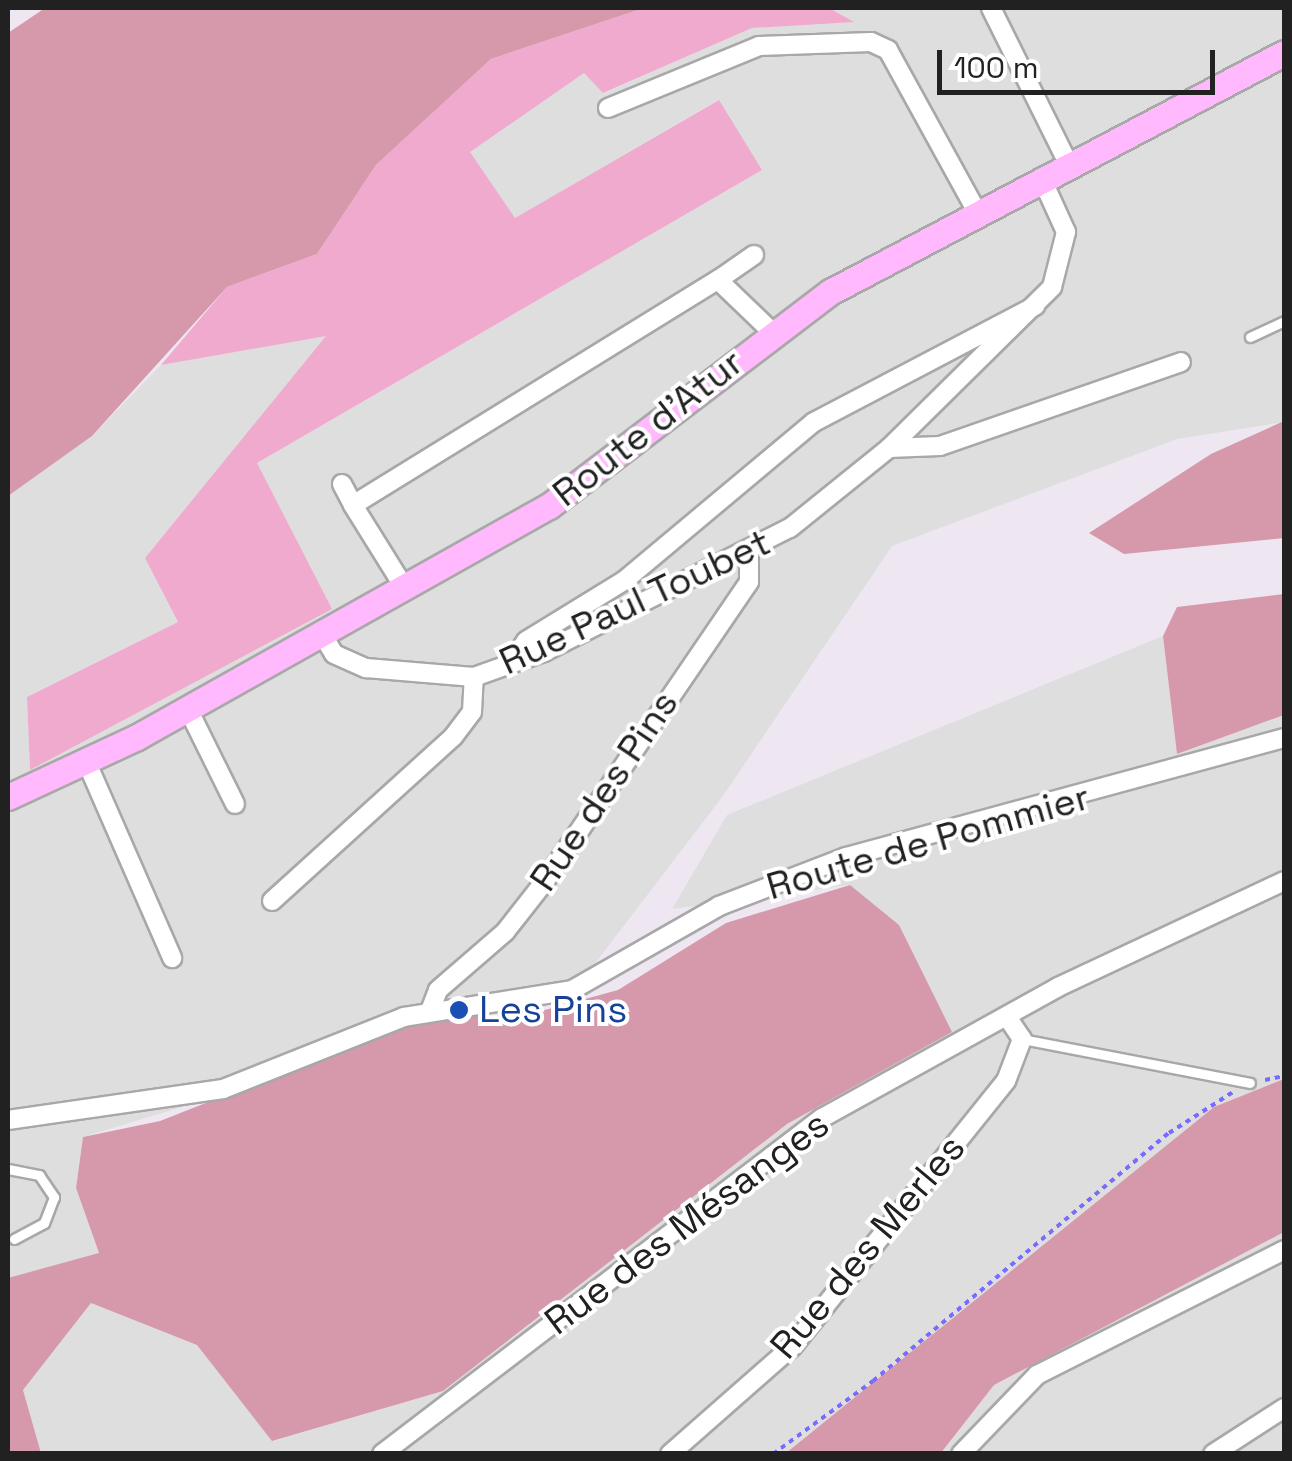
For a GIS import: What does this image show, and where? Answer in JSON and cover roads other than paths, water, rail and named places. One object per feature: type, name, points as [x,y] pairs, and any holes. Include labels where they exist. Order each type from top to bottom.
[{"type":"main road","name":"Route d'Atur","points":[[8,797],[87,763],[188,709],[575,490],[771,331],[977,212],[1282,63]]},
{"type":"street","points":[[991,8],[1069,165]]},
{"type":"street","points":[[608,108],[760,46],[870,42],[888,50],[977,212]]},
{"type":"street","name":"Rue Paul Toubet","points":[[322,634],[334,654],[366,668],[474,677],[508,666],[749,552],[889,448],[1036,306],[1067,245],[1042,178]]},
{"type":"street","points":[[353,505],[754,254]]},
{"type":"street","points":[[718,280],[771,331]]},
{"type":"street","points":[[508,666],[526,640],[625,580],[814,422],[1036,306]]},
{"type":"street","points":[[889,448],[922,451],[1182,362]]},
{"type":"street","points":[[342,484],[404,587]]},
{"type":"street","name":"Rue des Pins","points":[[430,1011],[438,990],[505,932],[546,881],[749,582],[749,552]]},
{"type":"street","points":[[272,901],[453,736],[472,712],[474,677]]},
{"type":"street","points":[[188,709],[235,804]]},
{"type":"street","name":"Route de Pommier","points":[[8,1120],[223,1089],[357,1031],[430,1011],[572,990],[719,906],[846,857],[1284,738]]},
{"type":"street","points":[[87,763],[172,958]]},
{"type":"street","name":"Rue des Mésanges","points":[[382,1454],[822,1118],[1008,1018],[1284,880]]},
{"type":"street","points":[[1008,1018],[1022,1039]]},
{"type":"street","name":"Rue des Merles","points":[[670,1454],[792,1346],[1006,1081],[1022,1039]]},
{"type":"street","points":[[960,1454],[1037,1375],[1284,1250]]},
{"type":"street","points":[[1213,1454],[1284,1408]]},
{"type":"lane","points":[[1250,337],[1284,320]]},
{"type":"lane","points":[[1022,1039],[1250,1084]]},
{"type":"lane","points":[[8,1169],[39,1175],[54,1197],[44,1222],[14,1239]]},
{"type":"place","name":"Les Pins","points":[[459,1010]]}]
